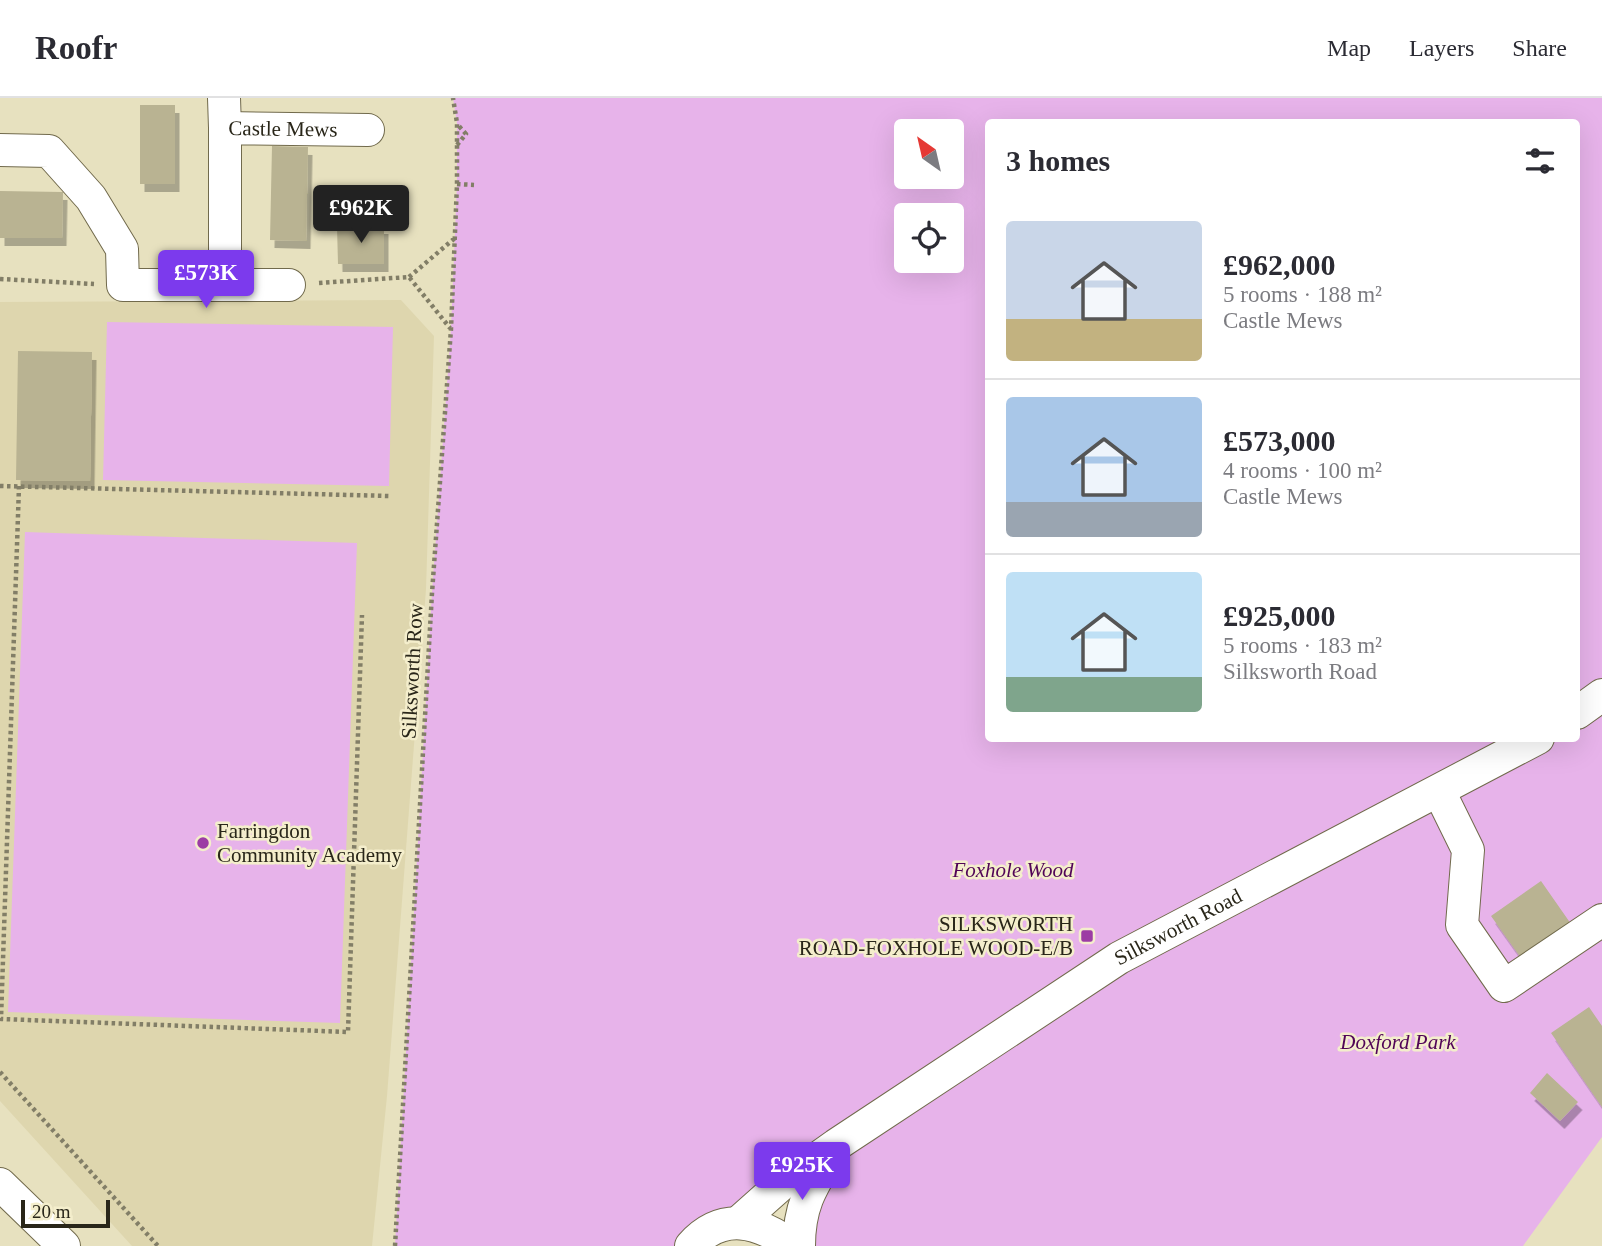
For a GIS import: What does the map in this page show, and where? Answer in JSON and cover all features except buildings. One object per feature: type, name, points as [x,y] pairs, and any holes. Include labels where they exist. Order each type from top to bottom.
[{"type":"street","name":"Castle Mews","points":[[225,284],[225,113],[368,130]]},
{"type":"street","points":[[0,150],[48,151],[83,189],[122,249],[123,285],[289,285]]},
{"type":"street","points":[[1580,711],[1602,695]]},
{"type":"street","name":"Silksworth Road","points":[[691,1246],[715,1228],[739,1222],[784,1182],[1119,958],[1530,742]]},
{"type":"street","points":[[1438,791],[1468,850],[1462,925],[1504,986],[1602,920]]},
{"type":"street","name":"Silksworth Road","points":[[799,1246],[799,1222],[808,1192],[836,1146]]},
{"type":"street","points":[[0,1184],[64,1246]]},
{"type":"street","points":[[739,1222],[758,1225],[777,1234],[792,1246]]},
{"type":"path","name":"Silksworth Row","points":[[395,1246],[432,593],[451,329],[457,184],[457,123],[453,98]]},
{"type":"path","points":[[456,145],[466,134],[457,123]]},
{"type":"path","points":[[457,184],[474,185]]},
{"type":"path","points":[[289,285],[410,277],[455,238]]},
{"type":"path","points":[[410,277],[451,329]]},
{"type":"path","points":[[0,279],[123,285]]},
{"type":"path","points":[[0,486],[388,496]]},
{"type":"path","points":[[19,486],[1,1019],[348,1032],[362,615]]},
{"type":"path","points":[[0,1072],[158,1246]]},
{"type":"shaded area","name":"Farringdon Community Academy","points":[[401,300],[434,336],[426,589],[387,1096],[372,1246],[132,1246],[0,1101],[0,302]]},
{"type":"green space","points":[[453,98],[1602,98],[1602,1137],[1523,1246],[799,1246],[834,1148],[691,1246],[395,1246],[432,593],[451,329],[457,184],[457,123]]},
{"type":"green space","points":[[107,322],[393,327],[389,486],[103,480]]},
{"type":"green space","points":[[25,532],[357,543],[340,1023],[8,1012]]},
{"type":"place","name":"Farringdon Community Academy","points":[[203,843]]},
{"type":"place","name":"SILKSWORTH ROAD-FOXHOLE WOOD-E/B","points":[[1087,936]]},
{"type":"park label","name":"Foxhole Wood","points":[[1013,870]]},
{"type":"park label","name":"Doxford Park","points":[[1398,1042]]}]
